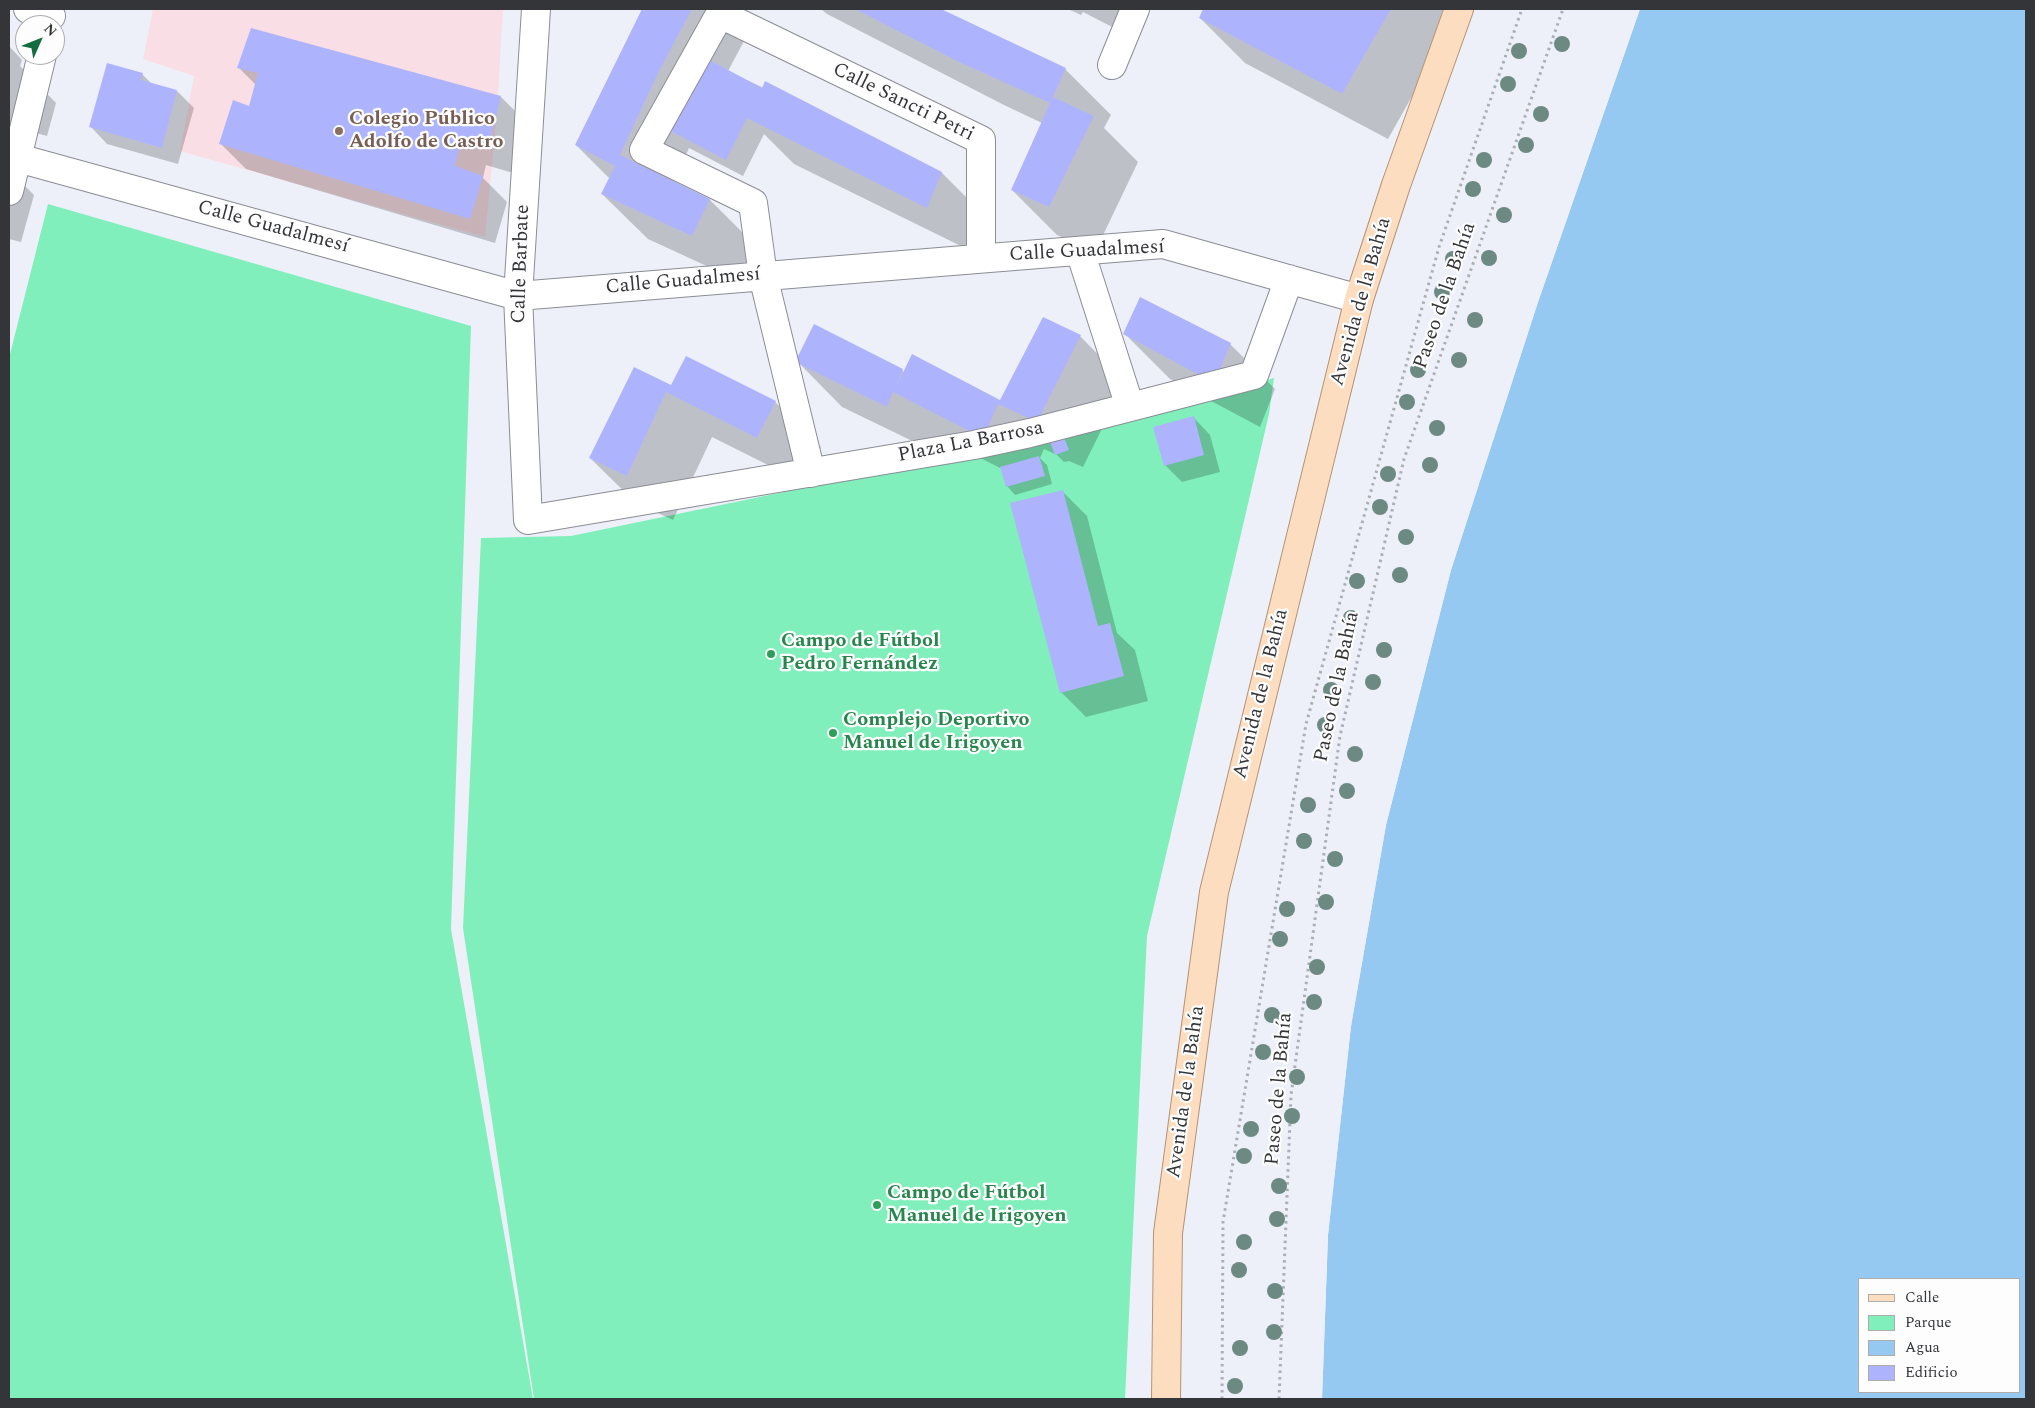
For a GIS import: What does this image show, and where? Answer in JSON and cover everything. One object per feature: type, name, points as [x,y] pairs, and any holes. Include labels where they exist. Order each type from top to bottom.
[{"type":"main road","name":"Avenida de la Bahía","points":[[1166,1399],[1168,1233],[1214,892],[1359,300],[1396,185],[1459,9]]},
{"type":"street","name":"Calle Barbate","points":[[528,520],[518,296],[536,9]]},
{"type":"street","points":[[1112,65],[1135,9]]},
{"type":"street","name":"Calle Sancti Petri","points":[[763,276],[753,203],[644,150],[722,11],[980,140],[981,258]]},
{"type":"street","points":[[9,191],[40,65]]},
{"type":"street","name":"Calle Guadalmesí","points":[[18,158],[518,296],[1163,244],[1359,300]]},
{"type":"street","points":[[1080,251],[1130,407]]},
{"type":"street","points":[[763,276],[811,473]]},
{"type":"street","name":"Plaza La Barrosa","points":[[528,520],[1030,434],[1254,375],[1289,279]]},
{"type":"path","points":[[1222,1399],[1223,1222],[1306,724],[1439,247],[1522,9]]},
{"type":"path","name":"Paseo de la Bahía","points":[[1279,1399],[1291,1095],[1340,736],[1404,459],[1564,9]]},
{"type":"shaded area","name":"Colegio Público Adolfo de Castro","points":[[153,9],[503,9],[497,112],[485,237],[180,151],[194,76],[143,59]]},
{"type":"green space","points":[[48,204],[471,326],[451,929],[533,1399],[9,1399],[9,358]]},
{"type":"green space","name":"Complejo Deportivo Manuel de Irigoyen","points":[[1274,378],[1269,414],[1147,936],[1125,1399],[534,1399],[463,928],[481,538],[571,536],[1045,438],[1210,397]]},
{"type":"water","points":[[1640,9],[2026,9],[2026,1399],[1322,1399],[1328,1235],[1351,1026],[1386,825],[1451,570],[1538,302]]},
{"type":"pier","points":[[1637,9],[1640,9],[1538,302],[1451,570],[1386,825],[1351,1026],[1328,1235],[1322,1399],[1320,1399],[1326,1234],[1349,1026],[1384,824],[1449,569],[1535,302]]},
{"type":"building","points":[[642,9],[692,9],[658,73],[620,155],[710,199],[692,236],[601,194],[615,166],[575,145]]},
{"type":"building","points":[[855,9],[941,9],[1066,68],[1053,97],[1094,116],[1049,207],[1011,190],[1050,103],[957,61]]},
{"type":"building","points":[[1203,9],[1391,9],[1342,94],[1199,18]]},
{"type":"building","points":[[251,28],[501,96],[488,149],[461,141],[455,166],[483,176],[470,219],[219,144],[233,100],[249,106],[258,73],[237,68]]},
{"type":"building","points":[[702,56],[762,88],[765,81],[942,172],[927,208],[747,118],[726,160],[663,127]]},
{"type":"building","points":[[107,63],[143,73],[141,80],[177,90],[162,148],[89,127]]},
{"type":"building","points":[[1140,297],[1231,343],[1214,383],[1123,334]]},
{"type":"building","points":[[1043,317],[1081,335],[1037,422],[998,404],[983,438],[893,392],[887,407],[795,362],[814,324],[903,369],[896,387],[912,354],[1000,400]]},
{"type":"building","points":[[686,356],[776,401],[757,438],[666,392],[627,476],[589,458],[634,367],[671,385]]},
{"type":"building","points":[[1194,416],[1204,455],[1164,466],[1153,427]]},
{"type":"building","points":[[1064,437],[1069,450],[1055,455],[1050,442]]},
{"type":"building","points":[[1039,456],[1045,476],[1006,487],[1000,467]]},
{"type":"building","points":[[1063,490],[1098,626],[1110,623],[1124,676],[1060,693],[1010,503]]},
{"type":"place","name":"Colegio Público Adolfo de Castro","points":[[339,131]]},
{"type":"place","name":"Campo de Fútbol Pedro Fernández","points":[[771,654]]},
{"type":"place","name":"Complejo Deportivo Manuel de Irigoyen","points":[[833,733]]},
{"type":"place","name":"Campo de Fútbol Manuel de Irigoyen","points":[[877,1205]]}]
